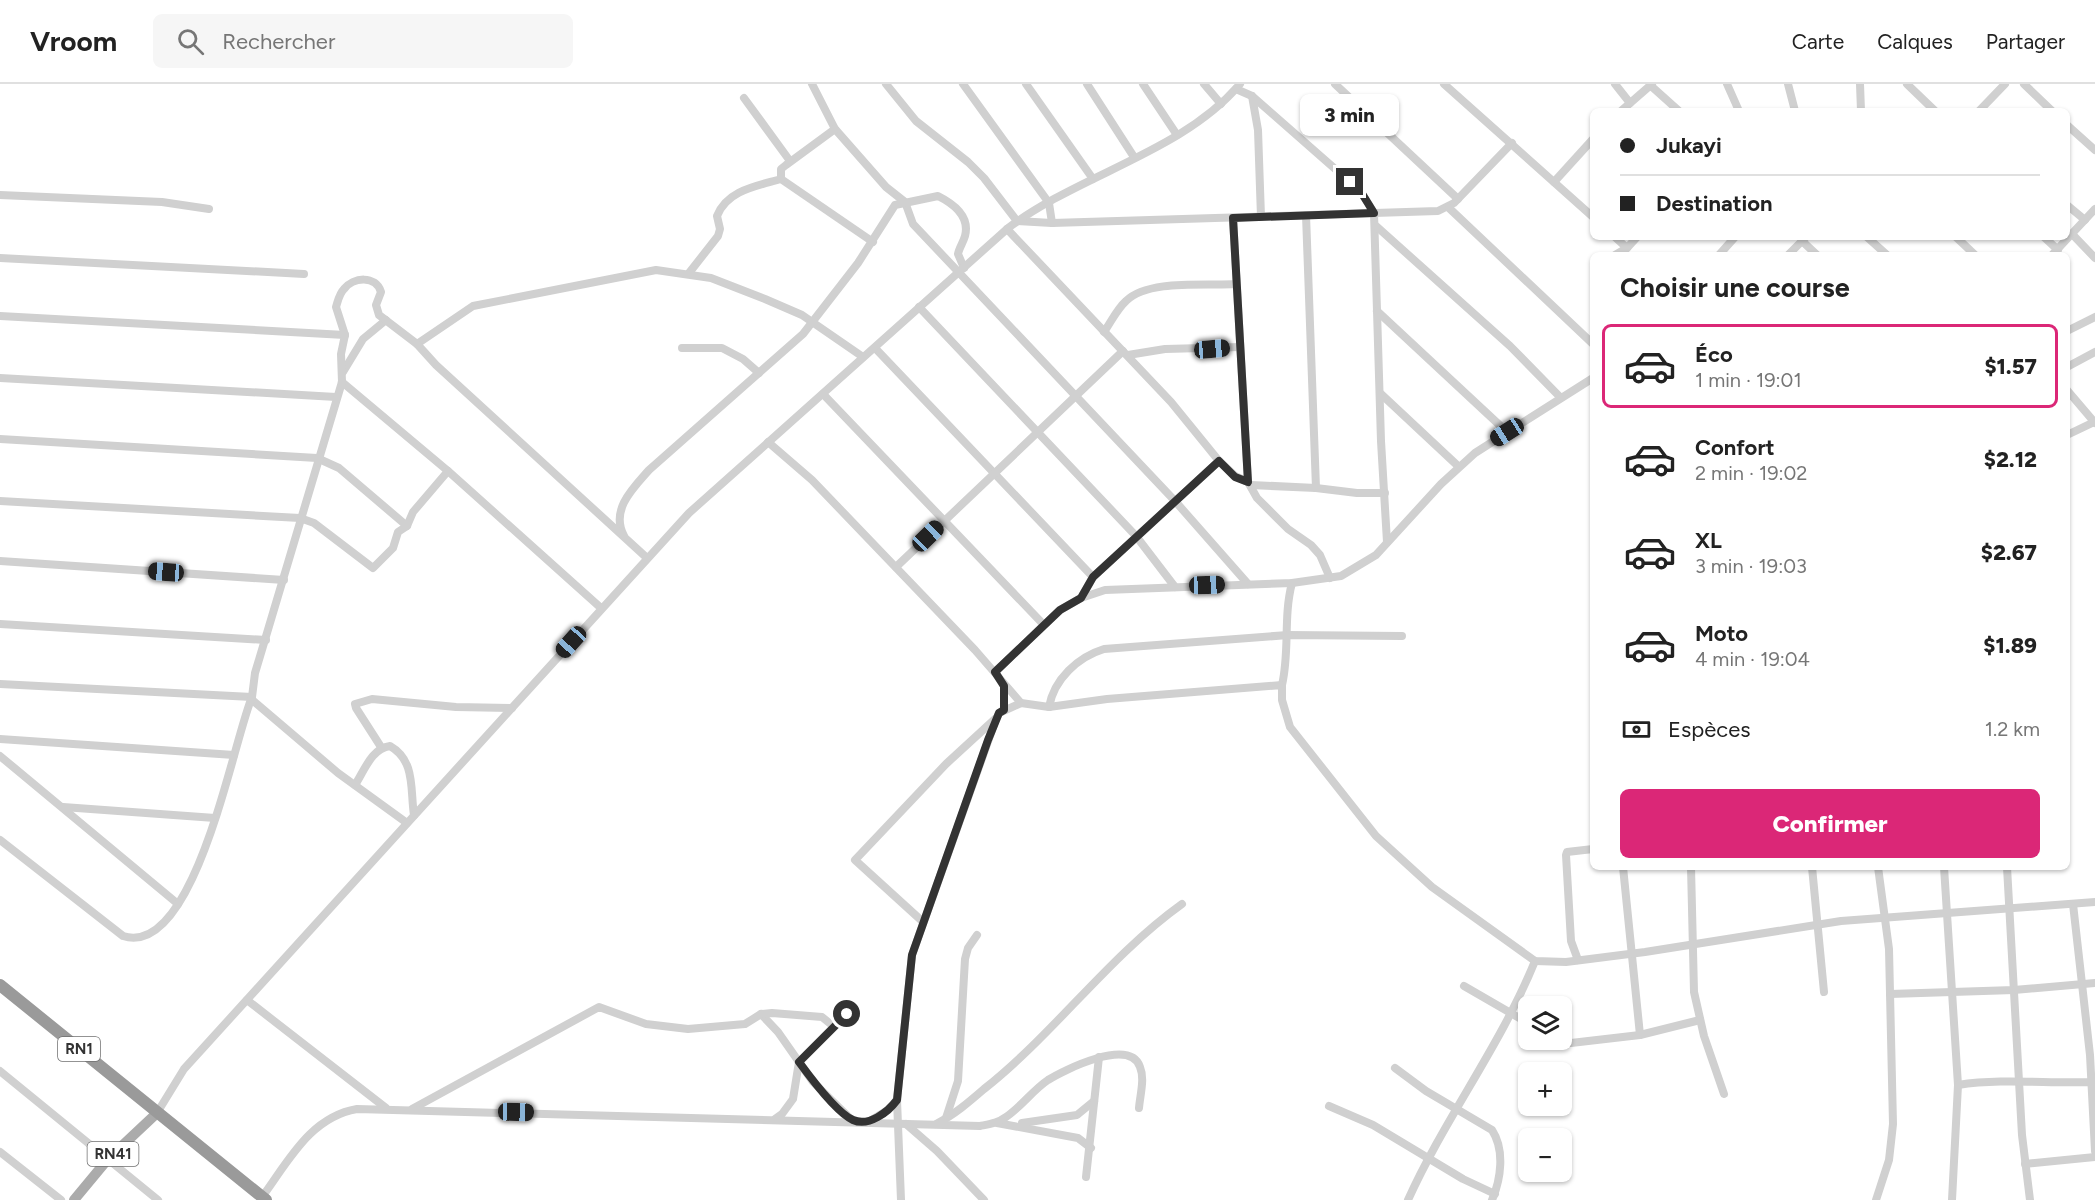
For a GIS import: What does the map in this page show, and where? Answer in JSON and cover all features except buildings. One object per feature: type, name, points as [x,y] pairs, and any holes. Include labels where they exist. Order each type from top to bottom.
[{"type":"highway","name":"RN1","points":[[0,985],[264,1199]]},
{"type":"main road","name":"RN41","points":[[74,1200],[108,1159],[157,1113]]},
{"type":"street","points":[[813,84],[835,129],[886,187],[904,202],[913,224],[961,270],[1075,396],[1175,501],[1248,584]]},
{"type":"street","points":[[886,84],[916,121],[984,178],[1017,221],[1052,223],[1438,211],[1449,208],[1512,143]]},
{"type":"street","points":[[963,84],[1049,203],[1052,223]]},
{"type":"street","points":[[1026,84],[1093,179]]},
{"type":"street","points":[[1087,84],[1134,156]]},
{"type":"street","points":[[1143,84],[1177,135]]},
{"type":"street","points":[[1204,84],[1221,104]]},
{"type":"street","points":[[1335,84],[1458,199]]},
{"type":"street","points":[[1444,84],[1590,214]]},
{"type":"street","points":[[1615,84],[1630,103]]},
{"type":"street","points":[[1727,84],[1738,108]]},
{"type":"street","points":[[1788,84],[1794,108]]},
{"type":"street","points":[[1860,84],[1861,108]]},
{"type":"street","points":[[1907,84],[1932,108]]},
{"type":"street","points":[[2024,84],[2049,108]]},
{"type":"street","points":[[1624,108],[1651,85],[1676,108]]},
{"type":"street","points":[[1981,108],[2002,85]]},
{"type":"street","points":[[157,1113],[184,1069],[601,608],[708,494],[1017,221],[1134,156],[1177,135],[1221,104],[1238,87],[1361,192],[1374,213],[1381,441],[1388,542]]},
{"type":"street","points":[[1251,96],[1258,130],[1261,217]]},
{"type":"street","points":[[744,98],[790,161]]},
{"type":"street","points":[[2070,128],[2095,150]]},
{"type":"street","points":[[781,179],[781,169],[835,129]]},
{"type":"street","points":[[1554,182],[1590,142]]},
{"type":"street","points":[[689,273],[718,236],[720,230],[717,216],[725,204],[741,190],[781,179],[873,242]]},
{"type":"street","points":[[0,195],[162,202],[209,208]]},
{"type":"street","points":[[628,542],[622,531],[620,518],[631,492],[650,470],[803,334],[873,242],[891,209],[904,202],[938,196],[960,212],[966,226],[958,254],[961,270]]},
{"type":"street","points":[[1449,208],[1590,341]]},
{"type":"street","points":[[2070,208],[2085,220]]},
{"type":"street","points":[[2070,238],[2095,208]]},
{"type":"street","points":[[1306,215],[1316,488]]},
{"type":"street","points":[[1233,218],[1249,483],[1257,498],[1320,555],[1330,578]]},
{"type":"street","points":[[1376,226],[1510,346],[1560,397]]},
{"type":"street","points":[[1007,229],[1126,353],[1235,477],[1249,483],[1357,493],[1384,493]]},
{"type":"street","points":[[2073,235],[2095,258]]},
{"type":"street","points":[[1619,240],[1627,248]]},
{"type":"street","points":[[1620,252],[1634,240]]},
{"type":"street","points":[[1722,252],[1732,240]]},
{"type":"street","points":[[1791,252],[1803,240]]},
{"type":"street","points":[[1805,240],[1815,252]]},
{"type":"street","points":[[1870,240],[1884,252]]},
{"type":"street","points":[[1959,240],[1972,252]]},
{"type":"street","points":[[2055,252],[2068,240]]},
{"type":"street","points":[[0,258],[304,274]]},
{"type":"street","points":[[698,264],[711,278]]},
{"type":"street","points":[[417,344],[473,306],[591,285],[640,272],[689,273],[711,278],[802,315],[863,357]]},
{"type":"street","points":[[601,608],[342,378],[341,354],[345,335],[336,307],[344,289],[350,283],[366,279],[380,288],[376,310],[417,344],[647,558]]},
{"type":"street","points":[[1104,332],[1126,300],[1139,291],[1153,287],[1236,284]]},
{"type":"street","points":[[919,307],[1136,536],[1175,586]]},
{"type":"street","points":[[1377,311],[1507,432]]},
{"type":"street","points":[[802,315],[803,334]]},
{"type":"street","points":[[0,316],[345,335]]},
{"type":"street","points":[[2070,330],[2095,317]]},
{"type":"street","points":[[0,840],[123,936],[132,939],[153,931],[178,904],[198,870],[215,818],[251,698],[255,673],[267,640],[317,458],[342,378],[363,339],[386,320]]},
{"type":"street","points":[[803,334],[819,330],[825,332]]},
{"type":"street","points":[[896,567],[1075,396],[1126,353],[1165,348],[1240,347]]},
{"type":"street","points":[[682,348],[722,348],[743,359],[759,373]]},
{"type":"street","points":[[875,348],[1093,577]]},
{"type":"street","points":[[2070,365],[2095,352]]},
{"type":"street","points":[[0,378],[336,396]]},
{"type":"street","points":[[995,672],[1060,610],[1081,598],[1105,590],[1292,583],[1341,576],[1364,564],[1388,542],[1458,466],[1560,397],[1590,380]]},
{"type":"street","points":[[823,394],[1043,624]]},
{"type":"street","points":[[1381,394],[1458,466]]},
{"type":"street","points":[[2070,394],[2095,423],[2070,434]]},
{"type":"street","points":[[0,439],[317,458],[330,461],[407,526]]},
{"type":"street","points":[[768,442],[812,480],[995,672],[1004,686],[1015,693],[1021,703]]},
{"type":"street","points":[[1081,598],[1093,577],[1219,461]]},
{"type":"street","points":[[0,501],[300,518],[314,523],[373,568],[393,548],[398,532],[407,526],[413,512],[448,471]]},
{"type":"street","points":[[0,561],[284,580]]},
{"type":"street","points":[[1292,583],[1287,600],[1288,634],[1282,685],[1282,700],[1290,727],[1376,836],[1432,887],[1535,961],[1550,963],[1633,953],[1841,921],[2095,902]]},
{"type":"street","points":[[0,624],[267,640]]},
{"type":"street","points":[[1049,707],[1051,695],[1059,682],[1078,663],[1095,652],[1119,647],[1288,634],[1402,636]]},
{"type":"street","points":[[0,684],[251,698],[322,760],[407,823]]},
{"type":"street","points":[[922,921],[855,860],[946,764],[1004,710],[1021,703],[1049,707],[1107,699],[1282,685]]},
{"type":"street","points":[[1004,686],[1004,710]]},
{"type":"street","points":[[381,747],[356,708],[355,704],[359,701],[372,699],[456,708],[512,708]]},
{"type":"street","points":[[901,1200],[902,1124],[897,1100],[910,964],[922,921],[996,719]]},
{"type":"street","points":[[0,739],[234,755]]},
{"type":"street","points":[[355,785],[381,747],[390,746],[396,750],[409,770],[414,814]]},
{"type":"street","points":[[0,756],[178,904]]},
{"type":"street","points":[[63,807],[215,818]]},
{"type":"street","points":[[1578,960],[1571,941],[1566,855],[1567,852],[1590,849]]},
{"type":"street","points":[[1623,870],[1640,1035]]},
{"type":"street","points":[[1691,870],[1694,992],[1700,1020],[1724,1094]]},
{"type":"street","points":[[1812,870],[1816,918],[1820,924],[1824,992]]},
{"type":"street","points":[[1876,1200],[1884,1183],[1892,1143],[1890,993],[1886,919],[1878,870]]},
{"type":"street","points":[[1944,870],[1958,1084],[1952,1200]]},
{"type":"street","points":[[2007,870],[2025,1164],[2030,1200]]},
{"type":"street","points":[[935,1124],[945,1119],[999,1077],[1091,988],[1127,947],[1182,904]]},
{"type":"street","points":[[2073,904],[2080,984],[2094,1082],[2095,1151]]},
{"type":"street","points":[[945,1119],[958,1081],[965,959],[968,948],[977,934]]},
{"type":"street","points":[[1408,1200],[1428,1156],[1457,1109],[1535,961]]},
{"type":"street","points":[[1890,993],[2014,990],[2095,983]]},
{"type":"street","points":[[1464,986],[1518,1018]]},
{"type":"street","points":[[247,1000],[387,1108]]},
{"type":"street","points":[[411,1110],[599,1007],[646,1024],[688,1029],[745,1024],[761,1014],[811,1015],[822,1017],[833,1026]]},
{"type":"street","points":[[761,1014],[778,1032],[828,1098],[853,1120]]},
{"type":"street","points":[[774,1120],[782,1114],[793,1099],[799,1062],[847,1014]]},
{"type":"street","points":[[1572,1043],[1640,1035],[1700,1020]]},
{"type":"street","points":[[996,1123],[1011,1113],[1047,1081],[1099,1057],[1124,1056],[1140,1064],[1142,1074],[1139,1108]]},
{"type":"street","points":[[1086,1177],[1091,1148],[1099,1057]]},
{"type":"street","points":[[1329,1106],[1373,1125],[1494,1197],[1500,1170],[1497,1139],[1492,1130],[1395,1068]]},
{"type":"street","points":[[0,1071],[158,1200]]},
{"type":"street","points":[[1958,1084],[2002,1080],[2021,1083],[2094,1082]]},
{"type":"street","points":[[870,1121],[888,1110],[897,1100]]},
{"type":"street","points":[[1014,1124],[1077,1115],[1094,1101]]},
{"type":"street","points":[[264,1199],[306,1138],[321,1123],[341,1112],[387,1108],[774,1120],[853,1120],[980,1126],[996,1123],[1014,1124],[1078,1138],[1091,1148]]},
{"type":"street","points":[[1077,1115],[1093,1127]]},
{"type":"street","points":[[902,1124],[951,1164],[984,1200]]},
{"type":"street","points":[[1078,1138],[1093,1127]]},
{"type":"street","points":[[0,1152],[61,1200]]},
{"type":"street","points":[[2025,1164],[2095,1157]]},
{"type":"route","points":[[847,1014],[799,1062],[813,1082],[853,1120],[870,1121],[888,1110],[897,1100],[912,955],[956,825],[996,719],[1004,710],[1004,686],[995,672],[1043,624],[1060,610],[1081,598],[1093,577],[1219,461],[1235,477],[1248,482],[1233,218],[1374,213],[1361,192],[1350,182]]}]
